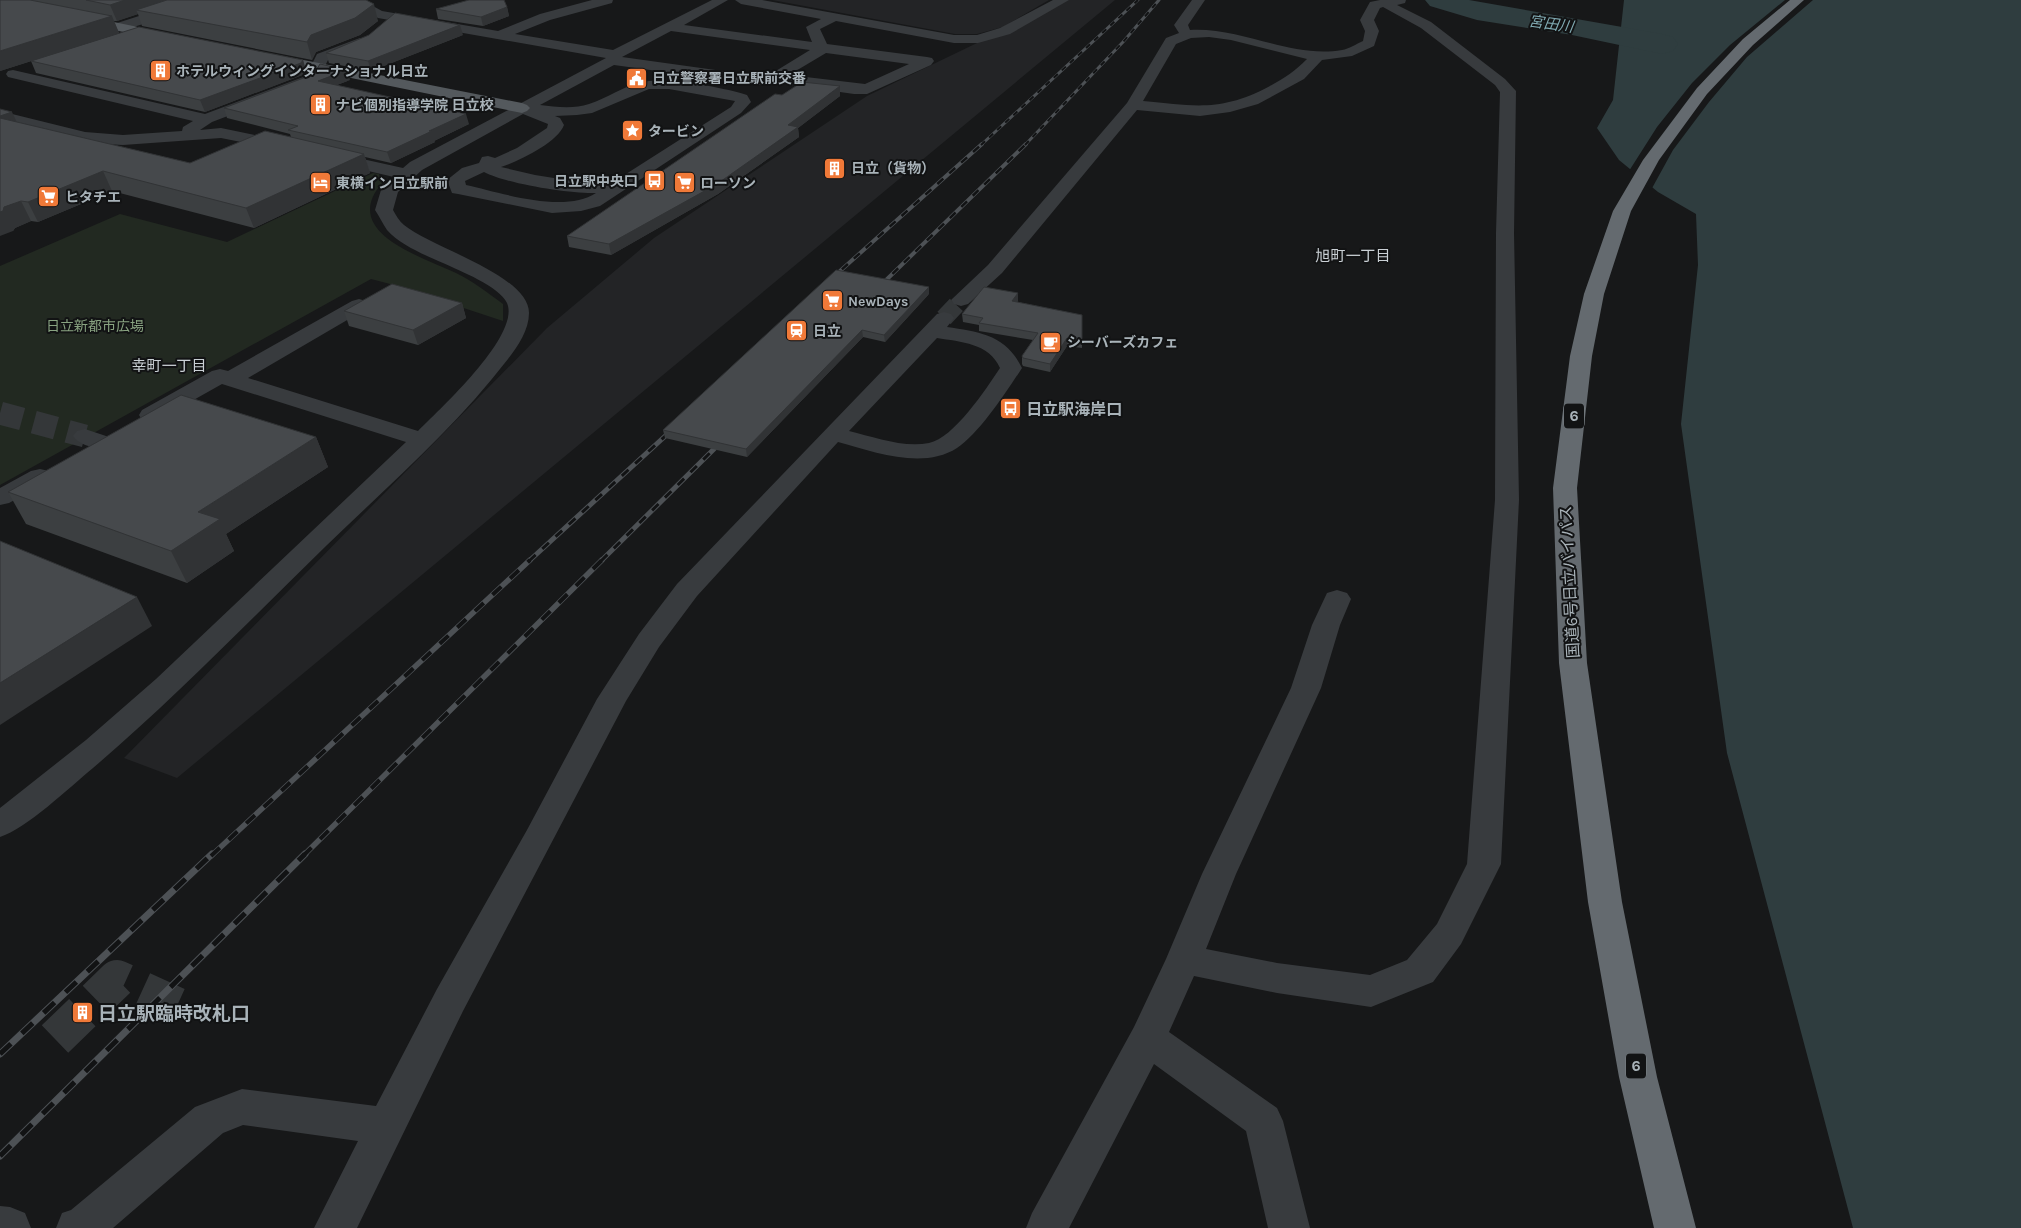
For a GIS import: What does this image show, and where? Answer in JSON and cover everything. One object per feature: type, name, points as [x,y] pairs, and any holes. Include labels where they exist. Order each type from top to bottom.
[{"type":"highway","name":"国道6号日立バイパス","points":[[1675,1228],[1638,1077],[1605,902],[1572,663],[1565,488],[1581,356],[1592,302],[1622,211],[1667,136],[1702,91],[1748,42],[1798,0]]},
{"type":"main road","points":[[72,18],[139,26],[179,40],[117,36],[72,18]]},
{"type":"main road","points":[[317,67],[259,56],[522,108]]},
{"type":"street","points":[[117,36],[206,0]]},
{"type":"street","points":[[352,0],[378,14],[499,35],[614,58],[759,81],[769,81],[776,78],[822,49]]},
{"type":"street","points":[[499,35],[545,17],[607,0]]},
{"type":"street","points":[[0,825],[57,781],[128,721],[191,664],[421,439],[484,375],[505,348],[516,330],[518,314],[516,299],[502,286],[484,274],[407,239],[394,228],[384,213],[387,193],[404,174],[722,0]]},
{"type":"street","points":[[741,0],[954,39],[978,39]]},
{"type":"street","points":[[776,78],[854,89],[867,89],[978,39],[1005,31],[1063,0]]},
{"type":"street","points":[[1186,34],[1182,25],[1199,0]]},
{"type":"street","points":[[961,300],[995,269],[1133,105],[1171,41],[1186,34],[1216,33],[1293,52],[1318,56],[1345,54],[1369,43],[1373,33],[1372,27],[1367,20],[1375,5],[1394,1],[1500,82],[1508,91],[1505,233],[1507,500],[1484,864],[1449,934],[1420,971],[1372,991],[1277,978],[1184,959]]},
{"type":"street","points":[[411,20],[438,12]]},
{"type":"street","points":[[180,135],[206,119],[317,67],[366,40],[394,17]]},
{"type":"street","points":[[822,49],[814,27],[834,18]]},
{"type":"street","points":[[669,28],[926,62]]},
{"type":"street","points":[[1133,105],[1207,111],[1225,109],[1253,101],[1298,76],[1318,56]]},
{"type":"street","points":[[6,76],[40,65]]},
{"type":"street","points":[[6,76],[206,119]]},
{"type":"street","points":[[498,167],[490,160],[518,144],[575,124],[597,107],[632,89],[655,85],[742,98],[743,102],[736,110],[628,181],[594,202],[580,206],[552,208],[458,189],[456,180],[476,168],[498,167],[584,188],[614,186],[628,181]]},
{"type":"street","points":[[522,108],[564,111],[597,107]]},
{"type":"street","points":[[522,108],[554,121],[556,125],[550,134]]},
{"type":"street","points":[[0,116],[85,137],[104,139],[140,139],[206,133],[236,135],[404,174]]},
{"type":"street","points":[[230,379],[359,305]]},
{"type":"street","points":[[335,1228],[450,1000],[539,838],[612,699],[649,641],[687,590],[833,434],[938,325],[988,343],[1000,350],[1008,359],[1011,368],[1005,377],[956,438],[941,448],[919,452],[833,434]]},
{"type":"street","points":[[0,498],[96,442],[220,376],[421,439]]},
{"type":"street","points":[[1047,1228],[1148,1038],[1184,959],[1219,874],[1306,688],[1326,624],[1337,599]]},
{"type":"street","points":[[1148,1038],[1263,1120],[1289,1228]]},
{"type":"street","points":[[77,1228],[84,1226],[210,1120],[242,1107],[386,1126]]},
{"type":"street","points":[[0,1227],[10,1228]]},
{"type":"shaded area","points":[[772,0],[1049,0],[1003,27],[977,34],[955,34]]},
{"type":"shaded area","points":[[1066,0],[1115,0],[177,778],[124,758],[547,328],[654,238],[867,96]]},
{"type":"shaded area","points":[[1624,0],[2021,0],[2021,1228],[1853,1228],[1727,753],[1681,424],[1698,265],[1696,214],[1658,192],[1619,160],[1597,128],[1613,100]]},
{"type":"green space","name":"日立新都市広場","points":[[373,173],[379,174],[382,183],[371,201],[371,216],[378,229],[390,241],[407,251],[462,276],[503,304],[503,321],[371,279],[0,485],[0,266],[120,214],[227,242]]},
{"type":"pier","points":[[1785,0],[1813,0],[1747,57],[1709,102],[1673,150],[1651,190],[1629,171],[1657,127],[1692,83],[1730,45]]},
{"type":"building","points":[[0,0],[30,0],[112,16],[0,51]]},
{"type":"building","points":[[86,0],[125,0],[110,5]]},
{"type":"building","points":[[167,0],[366,0],[374,4],[355,18],[311,35],[307,42],[136,10]]},
{"type":"building","points":[[469,0],[504,0],[507,7],[481,17],[436,9]]},
{"type":"building","points":[[395,13],[460,25],[368,61],[326,53],[369,35]]},
{"type":"building","points":[[139,27],[303,60],[301,63],[200,100],[31,61]]},
{"type":"building","points":[[320,64],[347,70],[318,81],[466,114],[387,152],[288,130],[298,126],[224,108],[314,74]]},
{"type":"building","points":[[802,82],[840,86],[788,125],[798,127],[717,184],[609,244],[567,236],[775,94],[782,95]]},
{"type":"building","points":[[0,109],[12,112],[0,116]]},
{"type":"building","points":[[0,118],[190,163],[265,131],[364,154],[246,208],[103,171],[28,202],[21,201],[4,207],[3,211],[0,212]]},
{"type":"building","points":[[836,270],[929,287],[884,335],[862,330],[746,449],[663,430]]},
{"type":"building","points":[[392,284],[462,303],[413,330],[344,311]]},
{"type":"building","points":[[984,287],[1018,293],[1012,301],[1082,315],[1082,340],[1067,338],[1050,364],[1023,358],[1022,356],[1038,333],[979,323],[983,318],[962,314]]},
{"type":"building","points":[[181,395],[316,437],[198,512],[220,519],[171,551],[8,492]]},
{"type":"building","points":[[0,541],[137,597],[0,683]]},
{"type":"waterway","name":"宮田川","points":[[1440,0],[1502,16],[1572,26],[1662,44]]},
{"type":"tunnel","points":[[944,318],[961,300]]},
{"type":"tunnel","points":[[0,413],[85,436]]},
{"type":"tunnel","points":[[55,1039],[117,979],[185,1010]]},
{"type":"railway","points":[[981,145],[1138,0]]},
{"type":"railway","points":[[1025,145],[1123,42],[1159,0]]},
{"type":"railway","points":[[830,280],[982,144]]},
{"type":"railway","points":[[881,285],[1025,145]]},
{"type":"railway","points":[[529,561],[674,428]]},
{"type":"railway","points":[[601,561],[714,449]]},
{"type":"railway","points":[[211,856],[530,560]]},
{"type":"railway","points":[[303,856],[602,560]]},
{"type":"railway","points":[[0,1054],[212,854]]},
{"type":"railway","points":[[0,1156],[305,854]]},
{"type":"place","name":"ホテルウィングインターナショナル日立","points":[[160,71]]},
{"type":"place","name":"日立警察署日立駅前交番","points":[[636,78]]},
{"type":"place","name":"ナビ個別指導学院 日立校","points":[[320,105]]},
{"type":"place","name":"タービン","points":[[632,131]]},
{"type":"place","name":"日立（貨物）","points":[[835,168]]},
{"type":"place","name":"日立駅中央口","points":[[654,181]]},
{"type":"place","name":"東横イン日立駅前","points":[[320,183]]},
{"type":"place","name":"ローソン","points":[[684,183]]},
{"type":"place","name":"ヒタチエ","points":[[49,197]]},
{"type":"place","name":"NewDays","points":[[832,301]]},
{"type":"place","name":"日立","points":[[797,331]]},
{"type":"place","name":"シーバーズカフェ","points":[[1051,342]]},
{"type":"place","name":"日立駅海岸口","points":[[1010,409]]},
{"type":"place","name":"日立駅臨時改札口","points":[[82,1013]]},
{"type":"district","name":"旭町一丁目","points":[[1353,256]]},
{"type":"district","name":"幸町一丁目","points":[[169,366]]}]
